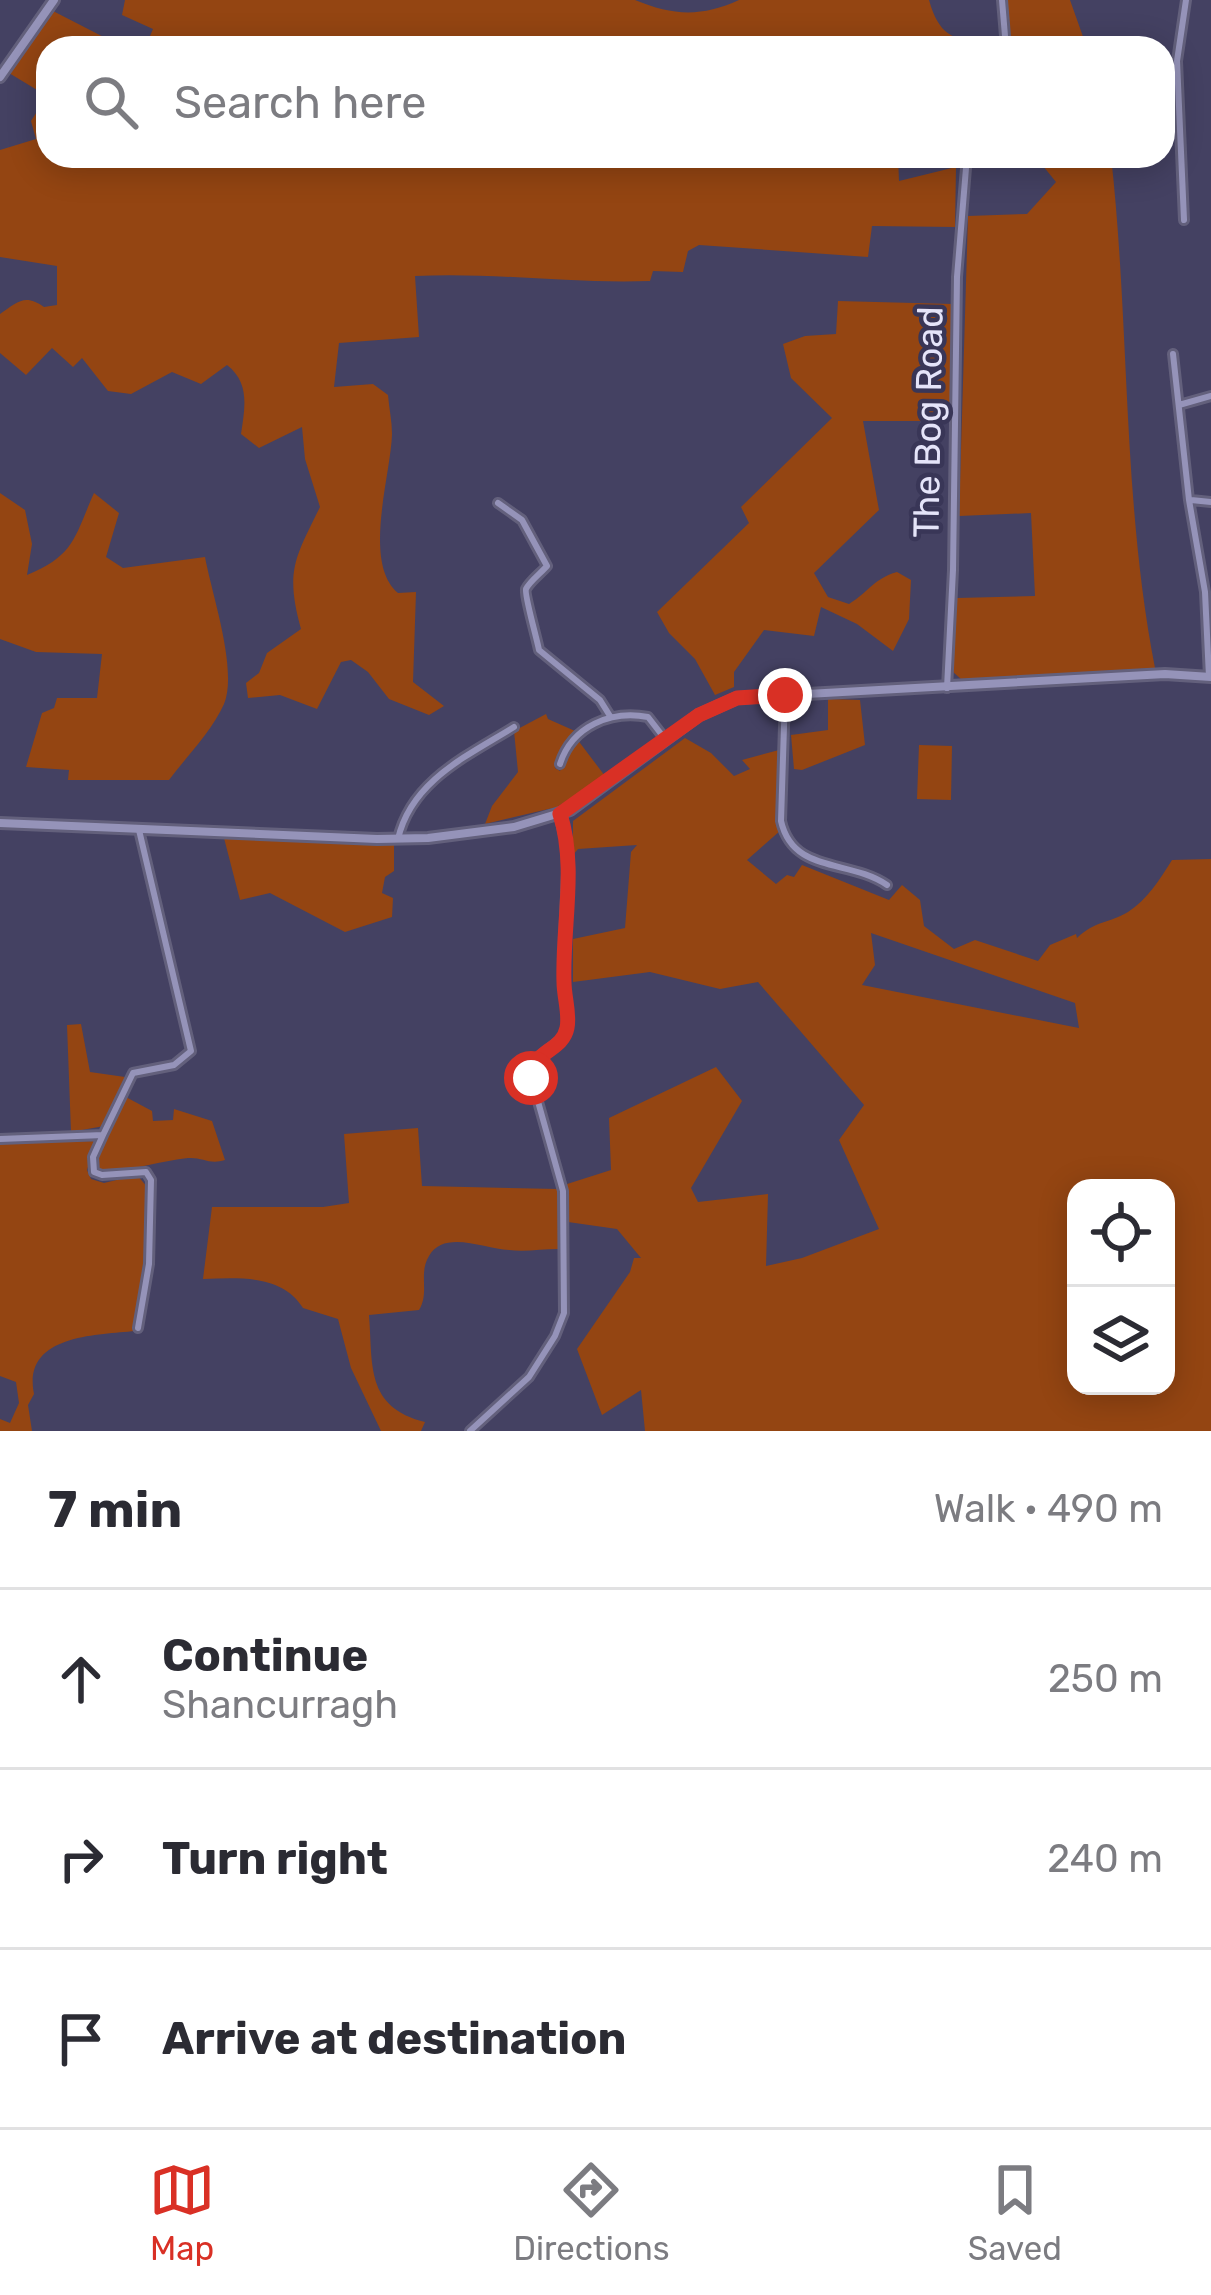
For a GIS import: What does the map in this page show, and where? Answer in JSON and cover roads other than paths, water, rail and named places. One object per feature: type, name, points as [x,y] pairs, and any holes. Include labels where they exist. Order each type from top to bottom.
[{"type":"street","points":[[0,77],[54,0]]},
{"type":"street","points":[[1002,0],[1005,36]]},
{"type":"street","points":[[1184,220],[1177,61],[1186,0]]},
{"type":"street","name":"The Bog Road","points":[[947,688],[957,277],[967,168]]},
{"type":"street","points":[[0,823],[398,839],[477,833],[560,814],[699,715],[737,698],[1165,674],[1210,676],[1208,592],[1189,500],[1172,354]]},
{"type":"street","points":[[1179,405],[1211,396]]},
{"type":"street","points":[[1189,500],[1211,502]]},
{"type":"street","points":[[498,503],[522,520],[548,566],[526,588],[525,597],[539,650],[600,700],[610,716]]},
{"type":"street","points":[[785,695],[785,836],[798,853],[819,863],[848,866],[887,885]]},
{"type":"street","points":[[560,764],[572,739],[610,716],[648,717],[665,739]]},
{"type":"street","points":[[398,839],[403,817],[420,791],[514,727]]},
{"type":"street","points":[[470,1431],[529,1377],[564,1312],[563,1191],[530,1073],[536,1059],[563,1038],[568,1026],[563,936],[568,851],[560,814]]},
{"type":"street","points":[[138,1328],[149,1264],[151,1180],[146,1172],[94,1172],[93,1157],[133,1073],[174,1065],[191,1051],[139,830]]},
{"type":"street","points":[[0,1139],[103,1135]]}]
